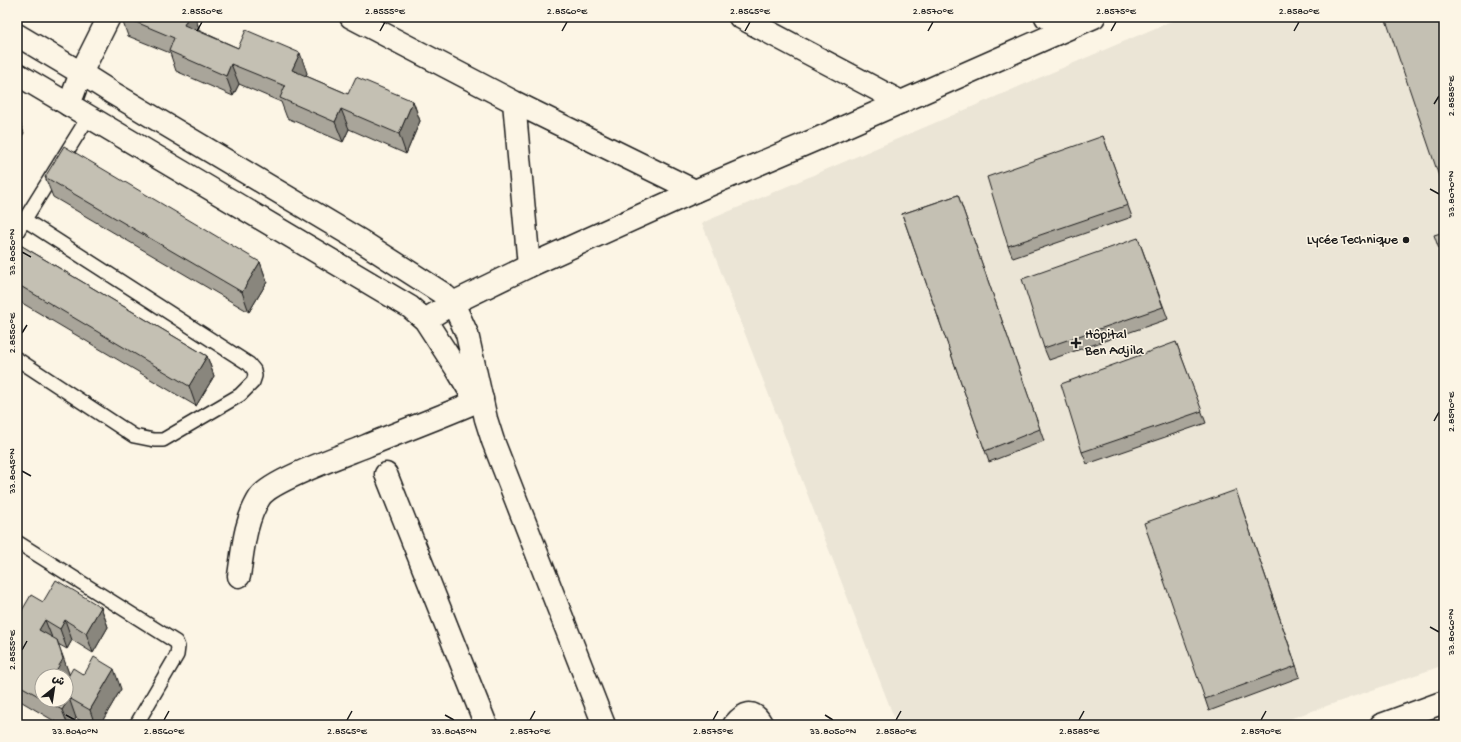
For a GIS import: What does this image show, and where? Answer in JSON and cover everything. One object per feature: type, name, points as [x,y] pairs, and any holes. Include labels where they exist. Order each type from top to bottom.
[{"type":"street","points":[[69,104],[109,17]]},
{"type":"street","points":[[351,17],[514,102],[695,191]]},
{"type":"street","points":[[740,17],[901,102]]},
{"type":"street","points":[[1046,17],[1069,27]]},
{"type":"street","points":[[425,320],[453,303],[529,266],[695,191],[1094,17]]},
{"type":"street","points":[[17,35],[368,246],[436,289],[453,303],[467,334],[481,406],[504,470],[604,725]]},
{"type":"street","points":[[17,74],[410,307],[425,320],[481,406]]},
{"type":"street","points":[[514,102],[529,266]]},
{"type":"street","points":[[239,576],[246,531],[255,506],[260,496],[266,490],[304,470],[481,406]]},
{"type":"street","points":[[386,474],[486,725]]},
{"type":"street","points":[[1381,725],[1444,702]]},
{"type":"street","points":[[734,725],[743,715],[747,714],[756,717],[762,725]]},
{"type":"lane","points":[[17,232],[89,116]]},
{"type":"lane","points":[[17,359],[134,436],[154,440],[163,440],[240,395],[253,382],[255,376],[254,370],[249,364],[25,220]]},
{"type":"lane","points":[[17,542],[176,642],[178,647],[178,655],[136,725]]},
{"type":"shaded area","name":"Hôpital Ben Adjila","points":[[1181,17],[1444,17],[1444,665],[1272,725],[897,725],[702,223]]},
{"type":"building","points":[[124,17],[188,17],[184,25],[238,48],[246,30],[300,53],[292,70],[348,94],[356,77],[413,101],[399,134],[341,109],[335,122],[280,98],[285,86],[231,64],[226,76],[169,51],[174,38]]},
{"type":"building","points":[[1385,17],[1444,17],[1444,188],[1443,188]]},
{"type":"building","points":[[1103,136],[1128,205],[1008,246],[987,177]]},
{"type":"building","points":[[64,146],[260,262],[242,292],[45,177]]},
{"type":"building","points":[[958,195],[1040,429],[985,451],[902,214]]},
{"type":"building","points":[[1444,232],[1444,263],[1434,235]]},
{"type":"building","points":[[1138,238],[1163,307],[1044,348],[1022,279]]},
{"type":"building","points":[[17,243],[207,356],[189,386],[17,284]]},
{"type":"building","points":[[1176,342],[1202,411],[1082,452],[1061,384]]},
{"type":"building","points":[[1236,490],[1296,666],[1205,699],[1144,523]]},
{"type":"building","points":[[56,580],[101,607],[86,633],[65,620],[60,629],[45,620],[39,630],[57,640],[63,659],[58,668],[34,668],[34,694],[17,684],[17,619],[31,595],[43,602]]},
{"type":"building","points":[[94,657],[114,669],[90,710],[74,701],[74,669],[84,675]]},
{"type":"place","name":"Lycée Technique","points":[[1406,240]]},
{"type":"place","name":"Hôpital Ben Adjila","points":[[1076,343]]}]
